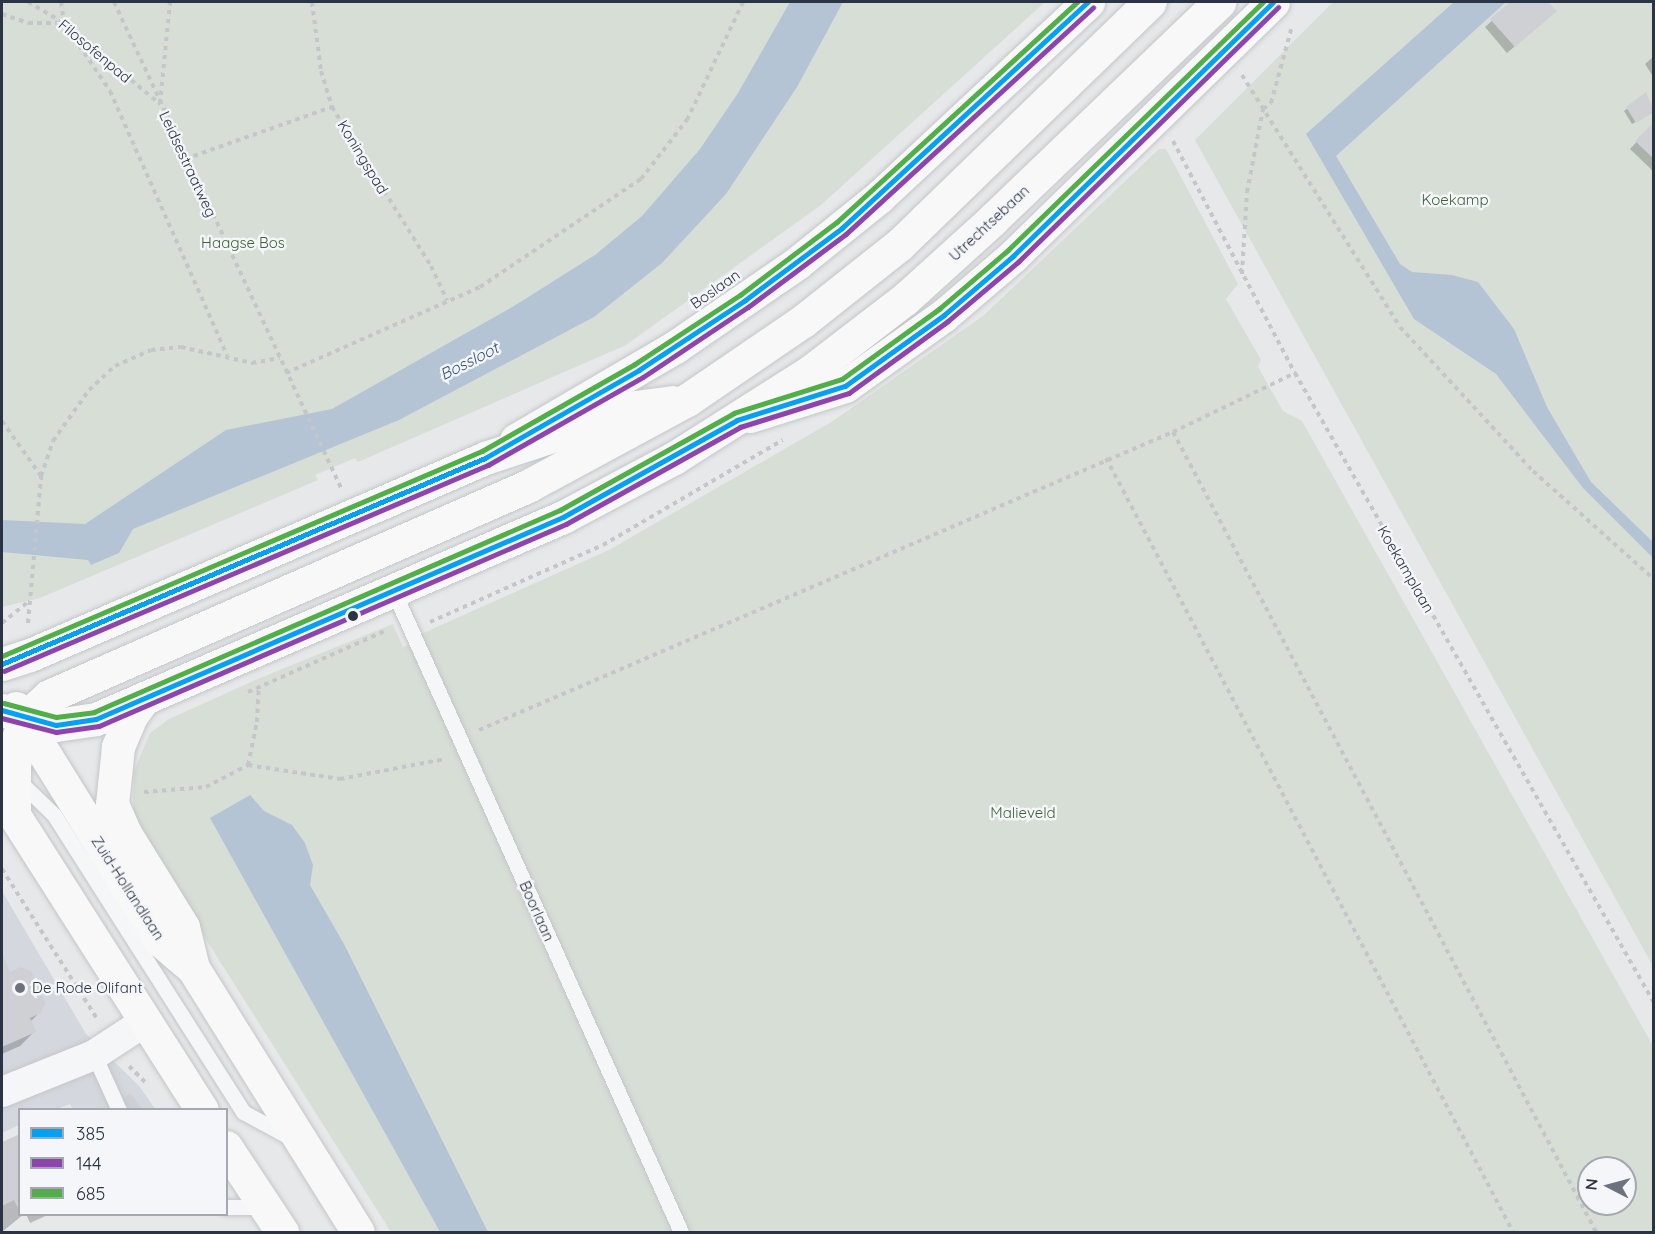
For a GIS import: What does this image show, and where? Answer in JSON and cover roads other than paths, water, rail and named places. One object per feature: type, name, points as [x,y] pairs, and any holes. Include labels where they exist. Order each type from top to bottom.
[{"type":"main road","name":"Boslaan","points":[[2,664],[30,655],[485,458],[648,364],[797,264],[879,197],[1088,2]]},
{"type":"main road","points":[[201,1108],[146,1021],[8,788],[18,717],[69,685],[528,486],[687,400],[803,321],[899,245],[1150,2]]},
{"type":"main road","name":"Utrechtsebaan","points":[[737,420],[811,371],[938,270],[1219,2]]},
{"type":"main road","points":[[18,717],[74,725],[144,698],[570,513],[737,420],[845,386],[944,315],[1013,256],[1284,8]]},
{"type":"main road","points":[[485,458],[580,427],[620,409],[687,400]]},
{"type":"main road","name":"Zuid-Hollandlaan","points":[[2,685],[18,717],[161,941],[193,968],[358,1233]]},
{"type":"main road","points":[[144,698],[131,716],[118,747],[112,804],[126,835],[183,927],[193,968]]},
{"type":"main road","points":[[228,1150],[273,1220]]},
{"type":"street","points":[[2,1092],[103,1049],[146,1021]]},
{"type":"lane","name":"Boorlaan","points":[[393,590],[681,1233]]},
{"type":"lane","name":"Zuid-Hollandlaan","points":[[8,788],[54,815],[243,1112],[302,1144]]},
{"type":"lane","points":[[103,1049],[118,1108]]},
{"type":"lane","points":[[228,1208],[273,1220]]},
{"type":"water","name":"Bossloot","points":[[790,2],[843,2],[797,87],[726,194],[662,263],[594,317],[399,420],[133,529],[119,553],[91,565],[88,560],[2,552],[2,520],[85,524],[226,430],[332,409],[514,306],[595,255],[642,216],[700,149],[738,93]]},
{"type":"water","points":[[1454,2],[1506,2],[1336,156],[1400,264],[1412,272],[1452,275],[1478,282],[1514,329],[1547,407],[1591,482],[1653,542],[1653,558],[1583,488],[1496,374],[1414,319],[1306,134]]},
{"type":"water","points":[[250,795],[264,811],[292,825],[305,843],[313,865],[310,885],[344,944],[488,1232],[440,1232],[210,818]]},
{"type":"place","name":"De Rode Olifant","points":[[20,988]]},
{"type":"park label","name":"Koekamp","points":[[1455,200]]},
{"type":"park label","name":"Haagse Bos","points":[[243,243]]},
{"type":"park label","name":"Malieveld","points":[[1023,813]]}]
